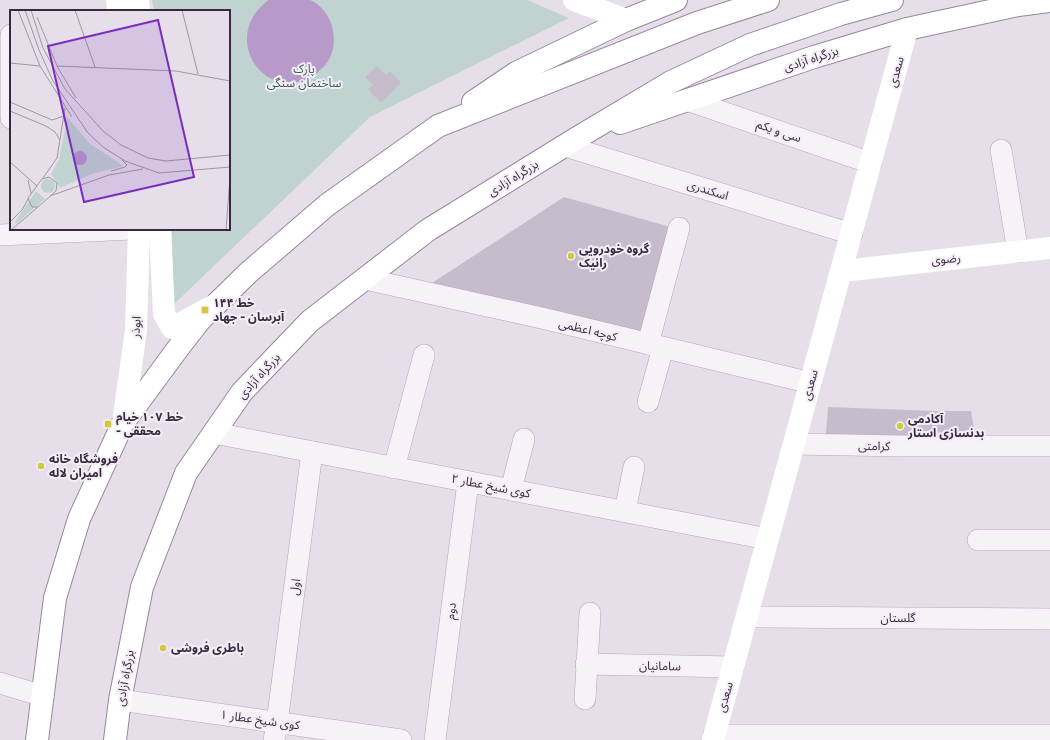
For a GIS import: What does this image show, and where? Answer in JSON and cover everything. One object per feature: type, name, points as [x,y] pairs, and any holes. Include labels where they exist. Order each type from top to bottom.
[{"type":"main road","points":[[117,0],[118,10]]},
{"type":"main road","points":[[138,0],[139,10]]},
{"type":"main road","points":[[438,126],[697,23],[768,0]]},
{"type":"main road","name":"بزرگراه آزادی","points":[[115,740],[120,700],[142,587],[186,473],[242,392],[310,321],[428,230],[671,82],[750,45],[841,14],[892,0]]},
{"type":"main road","points":[[577,1],[626,20]]},
{"type":"main road","name":"بزرگراه آزادی","points":[[571,142],[687,100],[814,57],[907,30],[1018,5],[1050,1]]},
{"type":"main road","points":[[37,740],[55,598],[79,519],[123,423],[200,320],[248,273],[327,205],[438,126],[516,73],[666,2]]},
{"type":"main road","name":"سعدی","points":[[714,738],[907,30]]},
{"type":"main road","name":"ابوذر","points":[[123,423],[136,330],[138,230]]},
{"type":"main road","points":[[160,230],[164,314],[172,328],[215,304]]},
{"type":"main road","name":"رضوی","points":[[842,271],[1050,248]]},
{"type":"street","points":[[8,105],[10,58]]},
{"type":"street","name":"سی و یکم","points":[[687,100],[871,162]]},
{"type":"street","name":"اسکندری","points":[[571,142],[852,234]]},
{"type":"street","points":[[1001,150],[1018,252]]},
{"type":"street","points":[[648,402],[656,346],[679,228]]},
{"type":"street","points":[[10,233],[102,230]]},
{"type":"street","name":"کوچه اعظمی","points":[[365,279],[470,302],[811,383]]},
{"type":"street","points":[[394,468],[424,355]]},
{"type":"street","name":"کوی شیخ عطار ۲","points":[[214,433],[768,539]]},
{"type":"street","points":[[511,490],[524,439]]},
{"type":"street","name":"کرامتی","points":[[794,444],[1050,446]]},
{"type":"street","name":"اول","points":[[276,731],[312,452]]},
{"type":"street","points":[[625,512],[634,467]]},
{"type":"street","name":"دوم","points":[[435,740],[468,482]]},
{"type":"street","points":[[978,540],[1050,540]]},
{"type":"street","points":[[585,699],[590,613]]},
{"type":"street","name":"گلستان","points":[[747,618],[1050,619]]},
{"type":"street","name":"سامانیان","points":[[586,664],[733,667]]},
{"type":"street","points":[[0,683],[43,696]]},
{"type":"street","name":"کوی شیخ عطار ۱","points":[[120,700],[276,731],[401,740]]},
{"type":"street","points":[[714,738],[1050,735]]},
{"type":"green space","name":"پارک ساختمان سنگی","points":[[152,0],[527,0],[569,18],[370,117],[173,305],[172,230],[230,230],[230,10],[154,10]]},
{"type":"shaded area","points":[[268,0],[310,0],[326,14],[332,24],[334,36],[333,49],[325,65],[316,74],[297,82],[283,82],[270,78],[260,71],[253,61],[248,49],[247,36],[250,23],[257,11]]},
{"type":"building","points":[[377,66],[386,75],[390,71],[401,83],[381,103],[368,89],[373,85],[365,77]]},
{"type":"building","name":"گروه خودرویی رانیک","points":[[564,197],[674,228],[645,339],[439,291],[432,283]]},
{"type":"building","name":"آکادمی بدنسازی استار","points":[[828,407],[971,411],[976,441],[825,445]]},
{"type":"place","name":"گروه خودرویی رانیک","points":[[571,256]]},
{"type":"place","name":"خط ۱۴۴ آبرسان - جهاد","points":[[205,310]]},
{"type":"place","name":"خط ۱۰۷ خیام - محققی","points":[[108,424]]},
{"type":"place","name":"آکادمی بدنسازی استار","points":[[900,426]]},
{"type":"place","name":"فروشگاه خانه امیران لاله","points":[[41,466]]},
{"type":"place","name":"باطری فروشی","points":[[163,648]]}]
